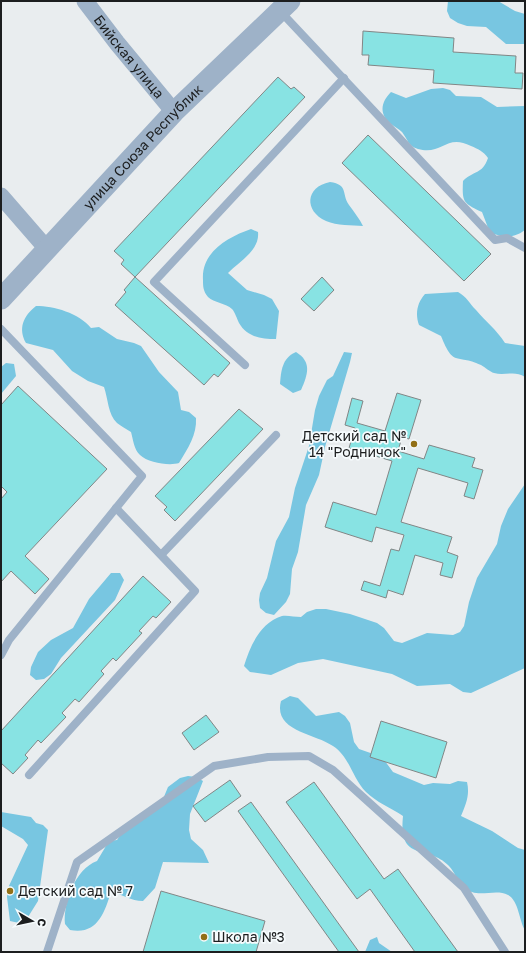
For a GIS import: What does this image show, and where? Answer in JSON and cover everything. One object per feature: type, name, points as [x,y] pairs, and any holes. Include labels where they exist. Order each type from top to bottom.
[{"type":"street","name":"Бийская улица","points":[[85,1],[117,43],[174,112]]},
{"type":"street","name":"улица Союза Республик","points":[[1,298],[174,112],[285,6]]},
{"type":"street","points":[[1,196],[47,249]]},
{"type":"lane","points":[[285,6],[344,78],[495,240],[507,238],[525,248]]},
{"type":"lane","points":[[245,365],[154,282],[344,78]]},
{"type":"lane","points":[[1,329],[142,476],[9,640],[1,655]]},
{"type":"lane","points":[[162,554],[276,435]]},
{"type":"lane","points":[[29,775],[195,591],[162,554],[116,508]]},
{"type":"lane","points":[[47,952],[77,862],[214,766],[268,757],[309,756],[333,770],[464,888],[505,952]]},
{"type":"shaded area","points":[[448,1],[498,1],[515,11],[525,14],[525,44],[506,44],[486,27],[467,26],[458,23],[450,18],[447,11]]},
{"type":"shaded area","points":[[443,88],[450,90],[456,96],[481,97],[497,107],[525,106],[525,230],[521,233],[508,236],[490,233],[482,212],[467,204],[465,201],[463,181],[483,167],[488,158],[484,154],[471,146],[456,142],[433,150],[415,148],[410,144],[402,132],[390,123],[384,115],[383,107],[385,99],[391,92],[406,98],[431,89]]},
{"type":"shaded area","points":[[330,182],[336,183],[342,187],[349,205],[363,226],[330,223],[319,217],[314,211],[310,200],[312,194],[322,185]]},
{"type":"shaded area","points":[[251,229],[258,232],[258,238],[253,250],[228,273],[247,290],[272,299],[279,311],[276,339],[260,338],[250,334],[242,328],[232,309],[227,305],[213,301],[206,295],[204,288],[204,270],[206,261],[211,254],[225,241]]},
{"type":"shaded area","points":[[458,292],[466,298],[505,343],[525,346],[525,377],[514,373],[494,373],[481,365],[456,358],[449,352],[441,336],[419,325],[417,317],[418,309],[420,301],[425,294]]},
{"type":"shaded area","points":[[36,306],[50,307],[66,311],[80,318],[91,328],[99,327],[117,339],[141,346],[159,372],[178,392],[181,410],[189,412],[196,418],[195,430],[189,447],[179,463],[159,463],[148,460],[140,455],[135,447],[131,432],[114,420],[104,387],[88,381],[72,371],[53,350],[26,343],[22,333],[23,323],[28,314]]},
{"type":"shaded area","points":[[296,352],[305,360],[307,374],[301,390],[293,393],[280,384],[285,361]]},
{"type":"shaded area","points":[[344,352],[352,353],[325,447],[319,475],[306,505],[298,552],[292,569],[290,594],[286,602],[274,615],[266,613],[260,608],[260,593],[267,578],[276,541],[289,517],[295,488],[309,446],[319,396],[327,380],[333,376]]},
{"type":"shaded area","points":[[6,363],[14,364],[16,376],[1,394],[1,367]]},
{"type":"shaded area","points":[[525,484],[525,668],[471,693],[463,692],[450,684],[417,686],[392,674],[323,659],[298,663],[271,675],[250,672],[244,666],[249,651],[257,636],[274,619],[282,616],[301,617],[307,612],[316,609],[326,609],[350,614],[377,623],[384,628],[394,641],[402,643],[427,633],[453,635],[460,632],[464,626],[469,602],[477,578],[497,544],[501,526],[508,509]]},
{"type":"shaded area","points":[[111,573],[120,573],[124,580],[115,600],[61,658],[51,674],[44,679],[36,680],[30,675],[31,667],[38,652],[51,640],[73,628],[89,599]]},
{"type":"shaded area","points":[[290,696],[298,698],[316,716],[339,712],[345,716],[350,723],[354,742],[359,749],[382,757],[393,772],[424,785],[433,783],[450,784],[458,781],[467,782],[468,795],[461,816],[492,831],[518,848],[525,850],[525,930],[517,906],[508,895],[504,893],[472,892],[461,884],[448,865],[440,859],[410,847],[405,841],[403,816],[379,802],[366,792],[339,751],[325,742],[297,730],[283,719],[280,711],[281,701]]},
{"type":"shaded area","points":[[188,776],[196,777],[203,781],[190,814],[189,830],[191,839],[203,850],[209,863],[163,862],[155,888],[143,901],[134,900],[111,892],[102,915],[93,926],[79,931],[70,930],[65,924],[66,906],[72,888],[82,871],[97,861],[109,841],[117,840],[130,821],[161,804],[168,787],[180,778]]},
{"type":"shaded area","points":[[1,812],[31,817],[36,823],[43,825],[48,830],[38,901],[28,917],[19,923],[10,921],[7,897],[8,888],[28,845],[23,839],[1,826]]},
{"type":"shaded area","points":[[377,937],[379,943],[392,952],[365,952],[370,940]]},
{"type":"building","points":[[363,31],[454,38],[453,52],[516,56],[515,73],[523,73],[522,89],[433,83],[434,70],[368,65],[369,55],[362,55]]},
{"type":"building","points":[[278,77],[291,89],[294,87],[305,97],[135,277],[121,264],[124,260],[114,251]]},
{"type":"building","points":[[368,135],[491,254],[464,281],[342,163]]},
{"type":"building","points":[[135,277],[230,363],[218,377],[214,374],[204,385],[115,305],[126,292],[124,290]]},
{"type":"building","points":[[322,277],[334,290],[314,311],[301,299]]},
{"type":"building","points":[[18,386],[107,469],[25,556],[49,579],[35,594],[11,571],[1,582],[1,499],[7,492],[1,486],[1,405]]},
{"type":"building","points":[[397,393],[421,400],[409,439],[402,437],[398,451],[424,459],[429,445],[475,458],[472,467],[483,470],[474,499],[464,496],[468,483],[418,468],[401,522],[452,537],[447,552],[458,556],[452,578],[440,575],[443,563],[415,555],[403,595],[388,590],[386,598],[361,590],[364,581],[380,586],[391,549],[399,551],[404,535],[376,527],[372,542],[325,527],[333,502],[376,515],[392,461],[349,448],[355,428],[345,425],[352,398],[363,401],[357,423],[385,431]]},
{"type":"building","points":[[239,409],[263,429],[175,521],[164,510],[167,507],[155,496]]},
{"type":"building","points":[[143,576],[171,602],[156,618],[153,616],[139,631],[142,633],[116,661],[113,658],[101,671],[104,674],[79,702],[75,699],[62,713],[66,717],[41,743],[38,740],[25,755],[28,758],[13,774],[1,763],[1,731]]},
{"type":"building","points":[[206,715],[219,732],[194,750],[182,733]]},
{"type":"building","points":[[381,721],[447,742],[436,778],[370,757]]},
{"type":"building","points":[[230,780],[241,796],[205,822],[193,806]]},
{"type":"building","points":[[314,782],[384,879],[398,869],[458,952],[415,952],[370,889],[357,899],[286,802]]},
{"type":"building","points":[[251,802],[359,952],[339,952],[238,811]]},
{"type":"building","name":"Школа №3","points":[[161,891],[265,921],[256,952],[143,952]]},
{"type":"place","name":"Детский сад № 14 \"Родничок\"","points":[[414,444]]},
{"type":"place","name":"Детский сад № 7","points":[[10,891]]},
{"type":"place","name":"Школа №3","points":[[204,937]]}]
